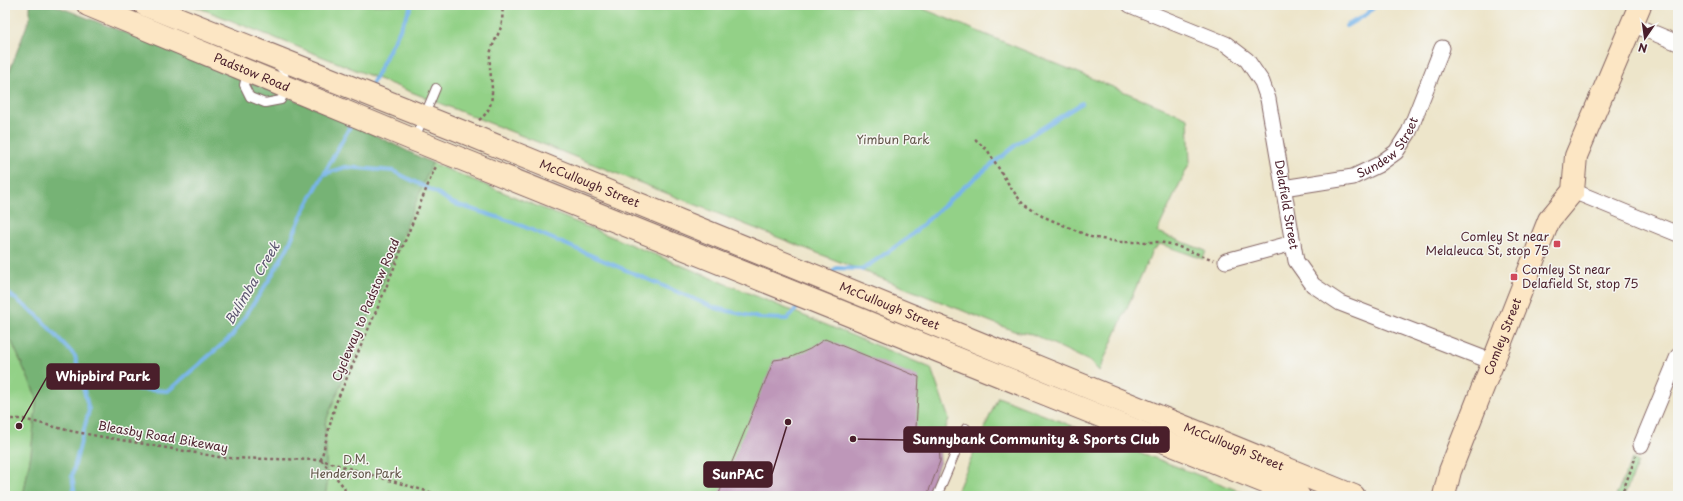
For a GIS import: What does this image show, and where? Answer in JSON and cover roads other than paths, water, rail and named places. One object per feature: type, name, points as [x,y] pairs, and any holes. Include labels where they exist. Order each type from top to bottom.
[{"type":"main road","name":"Padstow Road","points":[[88,5],[414,140]]},
{"type":"main road","name":"Padstow Road","points":[[145,5],[424,116]]},
{"type":"main road","points":[[1573,191],[1576,156],[1636,15]]},
{"type":"main road","name":"McCullough Street","points":[[424,116],[825,279],[992,360],[1299,496]]},
{"type":"main road","name":"McCullough Street","points":[[414,140],[807,298],[992,360],[1354,496]]},
{"type":"main road","name":"Comley Street","points":[[1443,496],[1450,471],[1549,220],[1573,191]]},
{"type":"street","name":"Delafield Street","points":[[1130,5],[1226,44],[1247,60],[1262,82],[1268,98],[1296,261],[1313,285],[1340,303],[1493,362]]},
{"type":"street","points":[[1636,15],[1678,44]]},
{"type":"street","name":"Sundew Street","points":[[1284,188],[1353,177],[1378,165],[1396,152],[1409,132],[1442,48]]},
{"type":"street","points":[[1573,191],[1678,234]]},
{"type":"street","points":[[1226,261],[1293,243]]},
{"type":"street","points":[[1641,445],[1678,356]]},
{"type":"lane","points":[[266,53],[284,72],[285,86]]},
{"type":"lane","points":[[414,140],[436,88]]},
{"type":"lane","points":[[937,496],[966,428]]},
{"type":"waterway","name":"Bulimba Creek","points":[[370,88],[412,5]]},
{"type":"waterway","points":[[1346,26],[1367,14],[1376,5]]},
{"type":"waterway","points":[[830,275],[836,268],[863,269],[908,238],[964,187],[1020,142],[1082,103]]},
{"type":"waterway","name":"Bulimba Creek","points":[[79,373],[136,389],[168,391],[232,336],[269,280],[288,247],[304,210],[353,121]]},
{"type":"waterway","points":[[324,174],[345,167],[393,171],[439,194],[452,203],[513,222],[715,308],[759,318],[787,319],[801,304]]},
{"type":"waterway","points":[[5,291],[37,315],[75,356],[89,410],[72,476],[75,496]]},
{"type":"place","name":"Comley St near Melaleuca St, stop 75","points":[[1557,244]]},
{"type":"place","name":"Comley St near Delafield St, stop 75","points":[[1514,277]]},
{"type":"place","name":"SunPAC","points":[[788,422]]},
{"type":"place","name":"Whipbird Park","points":[[19,426]]},
{"type":"place","name":"Sunnybank Community & Sports Club","points":[[853,439]]},
{"type":"park label","name":"Yimbun Park","points":[[893,140]]},
{"type":"park label","name":"D.M. Henderson Park","points":[[356,467]]}]
